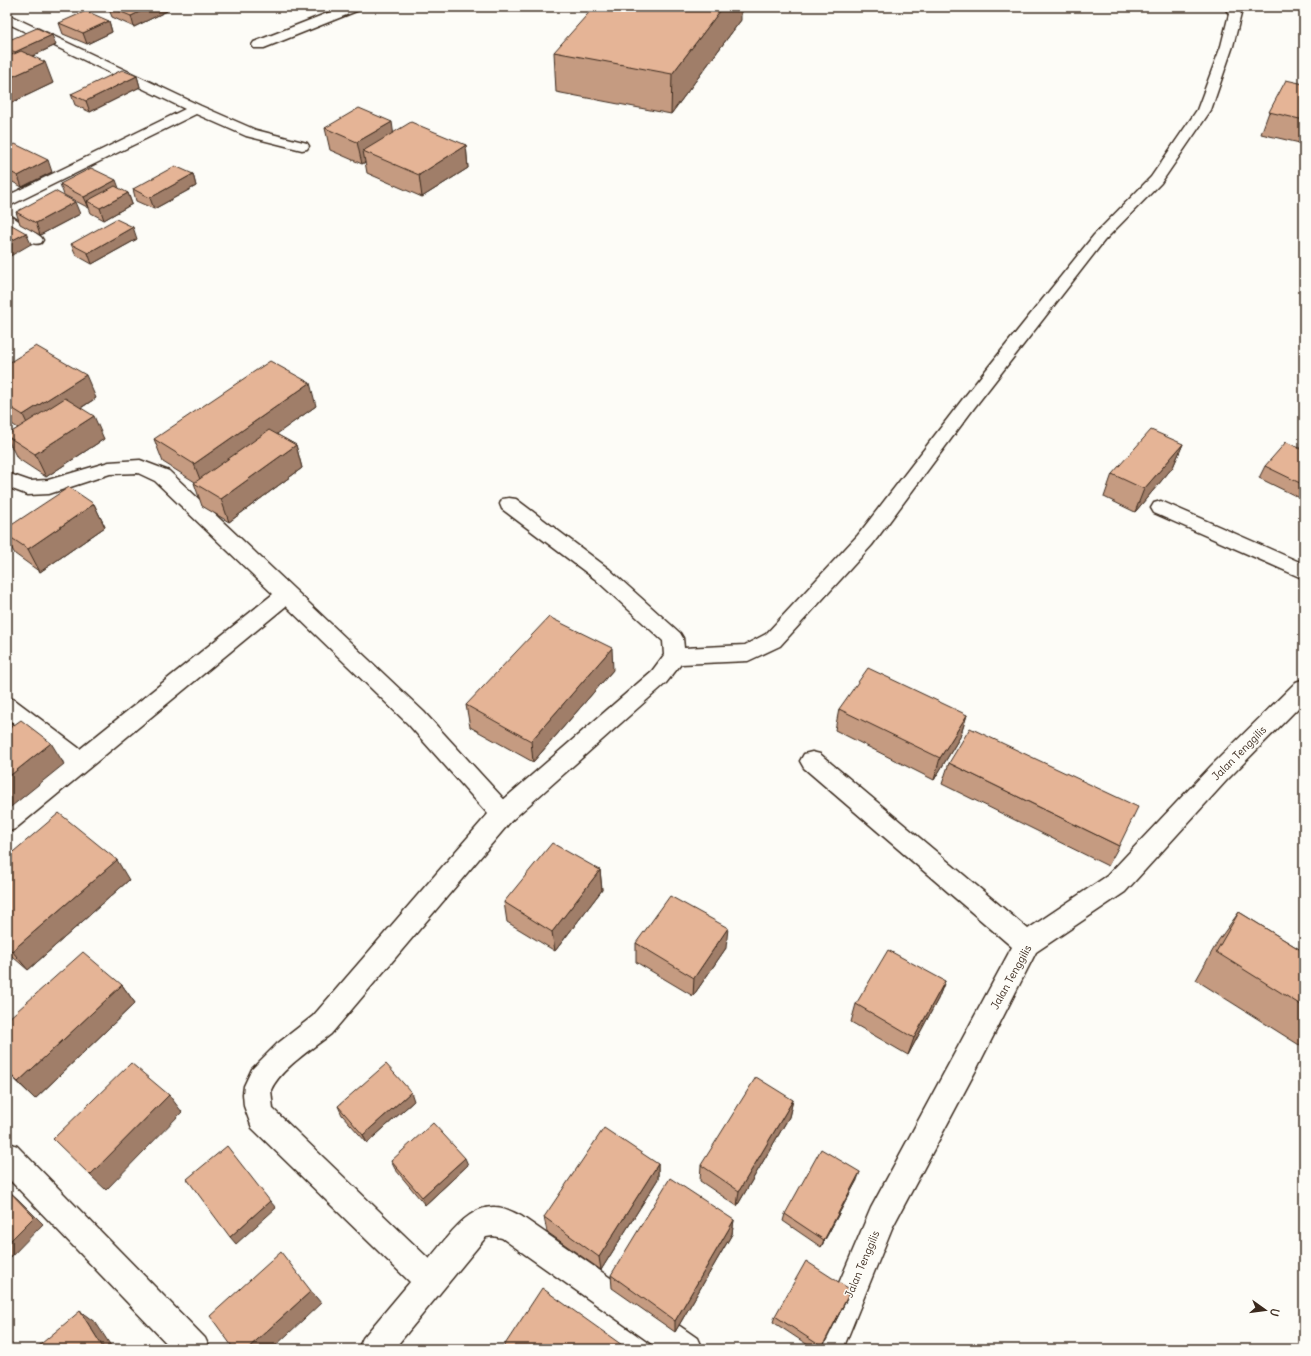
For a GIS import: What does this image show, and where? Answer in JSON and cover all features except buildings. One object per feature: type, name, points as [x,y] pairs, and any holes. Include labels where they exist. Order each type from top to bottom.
[{"type":"street","points":[[259,45],[354,7]]},
{"type":"street","points":[[9,13],[196,109],[251,133],[302,146]]},
{"type":"street","points":[[7,202],[196,109]]},
{"type":"street","points":[[7,220],[35,240]]},
{"type":"street","points":[[7,480],[28,488],[50,487],[109,468],[140,466],[162,476],[416,718],[503,814],[322,1025],[296,1044],[270,1067],[258,1085],[256,1105],[262,1118],[430,1281]]},
{"type":"street","points":[[1161,508],[1304,572]]},
{"type":"street","points":[[7,822],[287,594]]},
{"type":"street","name":"Jalan Tenggilis","points":[[827,1349],[881,1218],[962,1070],[1027,944],[1116,884],[1219,773],[1304,688]]},
{"type":"street","points":[[7,706],[80,762]]},
{"type":"street","points":[[812,760],[1027,944]]},
{"type":"street","points":[[7,1156],[194,1349]]},
{"type":"street","points":[[374,1349],[476,1227],[487,1221],[496,1220],[511,1226],[686,1349]]},
{"type":"lane","points":[[675,656],[748,653],[773,640],[865,540],[968,404],[1099,238],[1156,180],[1204,110],[1227,46],[1234,14],[1230,7]]},
{"type":"lane","points":[[503,814],[659,677],[675,656],[673,638],[602,574],[509,504]]}]
